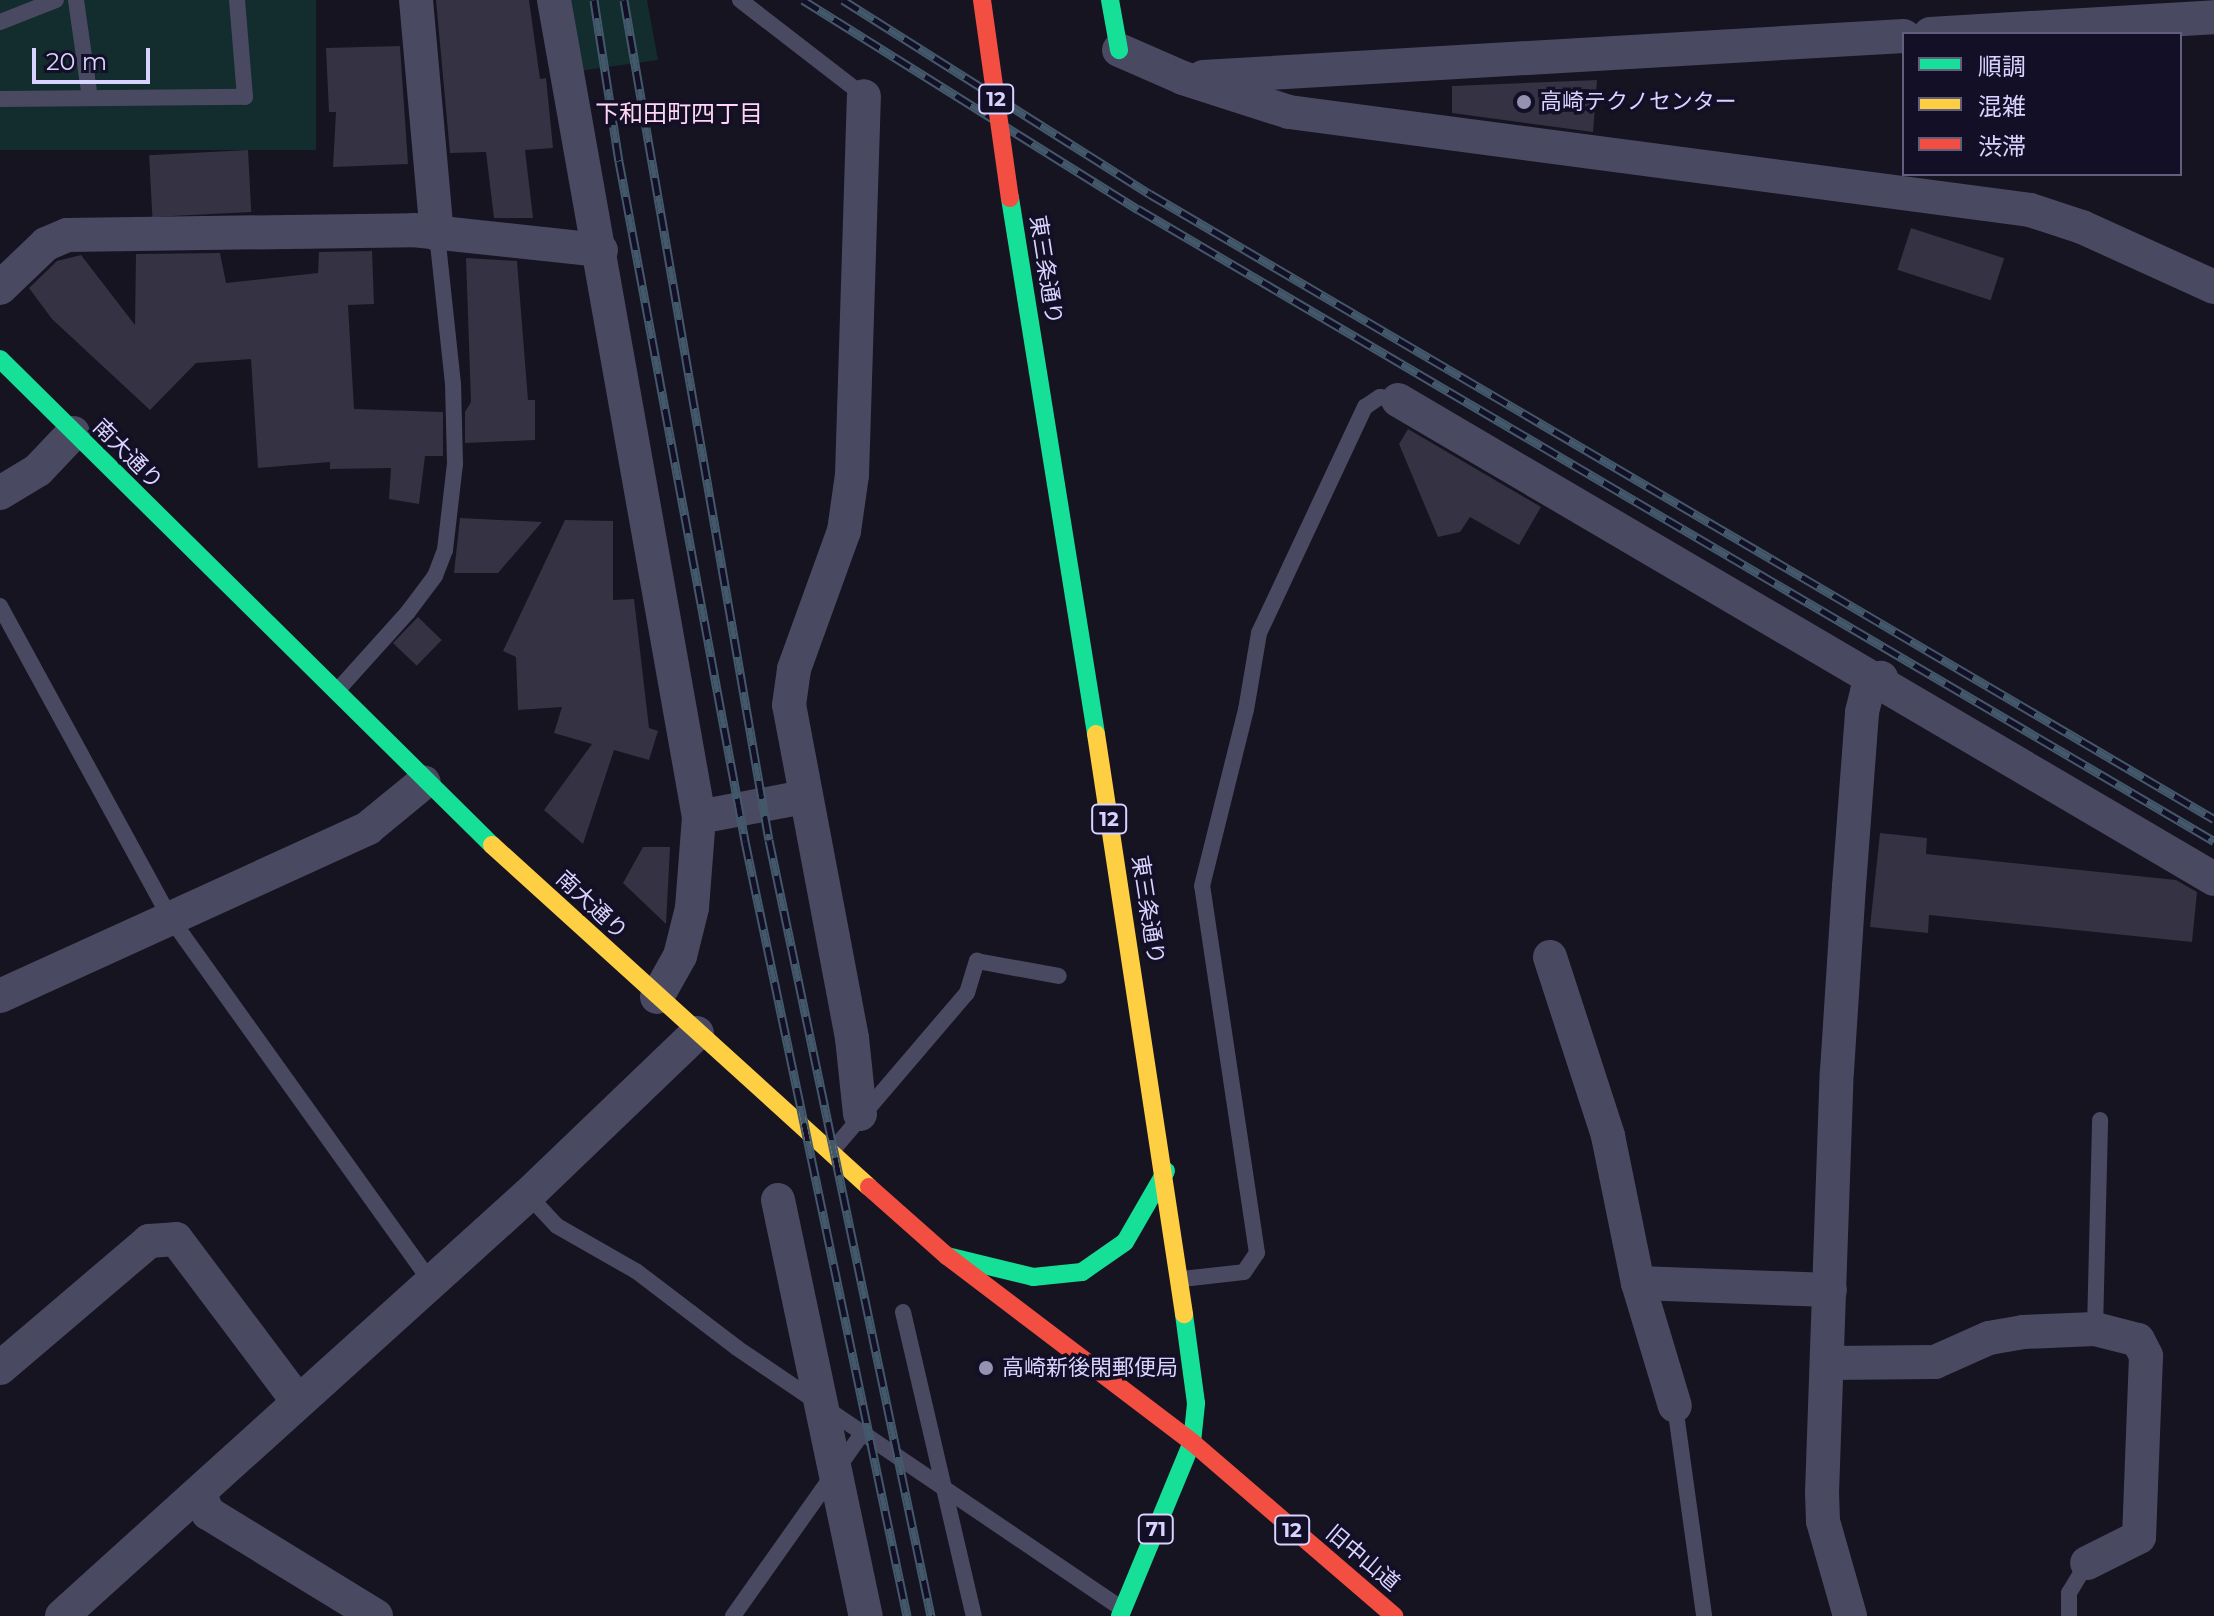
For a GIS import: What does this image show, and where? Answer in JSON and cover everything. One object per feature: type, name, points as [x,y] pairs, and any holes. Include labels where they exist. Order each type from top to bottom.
[{"type":"main road","name":"東三条通り","points":[[982,0],[1010,198],[1166,1171],[1196,1403],[1192,1442]]},
{"type":"main road","points":[[1110,0],[1119,50]]},
{"type":"main road","name":"南大通り","points":[[0,359],[424,782],[657,997],[947,1256],[1192,1442]]},
{"type":"main road","points":[[947,1256],[1033,1277],[1082,1272],[1125,1242],[1166,1171]]},
{"type":"main road","name":"71","points":[[1121,1613],[1192,1442]]},
{"type":"main road","name":"旧中山道","points":[[1192,1442],[1394,1616]]},
{"type":"street","points":[[416,0],[437,234]]},
{"type":"street","points":[[554,0],[601,250],[699,817],[692,908],[680,956],[657,997]]},
{"type":"street","points":[[1963,32],[2214,17]]},
{"type":"street","points":[[1183,78],[1902,36]]},
{"type":"street","points":[[1119,50],[1183,78],[1289,112],[2030,210],[2072,222],[2214,287]]},
{"type":"street","points":[[860,1114],[852,1038],[789,705],[794,669],[844,531],[852,475],[864,96]]},
{"type":"street","points":[[0,288],[46,244],[67,235],[437,234],[601,250]]},
{"type":"street","points":[[1398,400],[1881,678],[2214,879]]},
{"type":"street","points":[[0,493],[38,470],[73,433]]},
{"type":"street","points":[[1850,1616],[1823,1521],[1827,1363],[1837,1071],[1862,712],[1867,692],[1881,678]]},
{"type":"street","points":[[0,996],[169,916],[368,828],[424,782]]},
{"type":"street","points":[[699,817],[804,797]]},
{"type":"street","points":[[1550,957],[1608,1136],[1638,1283],[1675,1406]]},
{"type":"street","points":[[62,1616],[297,1400],[528,1195],[697,1033]]},
{"type":"street","points":[[778,1200],[834,1477],[866,1616]]},
{"type":"street","points":[[0,1368],[149,1241],[176,1239],[297,1400]]},
{"type":"street","points":[[1638,1283],[1830,1290]]},
{"type":"street","points":[[1827,1363],[1935,1362],[1989,1338],[2095,1329],[2138,1340],[2146,1356],[2139,1537],[2087,1563]]},
{"type":"street","points":[[199,1493],[208,1513],[376,1616]]},
{"type":"lane","points":[[0,22],[56,0]]},
{"type":"lane","points":[[76,0],[90,98]]},
{"type":"lane","points":[[0,99],[245,97],[237,0]]},
{"type":"lane","points":[[740,0],[864,96]]},
{"type":"lane","points":[[335,693],[408,612],[435,576],[445,550],[455,437],[437,234]]},
{"type":"lane","points":[[1180,1280],[1244,1272],[1257,1253],[1202,886],[1246,710],[1259,633],[1365,407],[1380,397],[1398,400]]},
{"type":"lane","points":[[0,606],[169,916],[430,1280]]},
{"type":"lane","points":[[830,1154],[860,1114],[967,993],[977,961],[1059,976]]},
{"type":"lane","points":[[2095,1329],[2100,1120]]},
{"type":"lane","points":[[528,1195],[557,1226],[636,1271],[737,1348],[819,1399],[1121,1613]]},
{"type":"lane","points":[[903,1312],[974,1616]]},
{"type":"lane","points":[[1675,1406],[1704,1616]]},
{"type":"lane","points":[[733,1616],[864,1431]]},
{"type":"lane","points":[[2069,1616],[2069,1593],[2087,1563]]},
{"type":"green space","points":[[0,0],[316,0],[316,150],[0,150]]},
{"type":"green space","points":[[568,0],[647,0],[658,60],[579,71]]},
{"type":"building","points":[[436,0],[529,0],[540,79],[546,78],[553,148],[525,150],[533,218],[494,218],[486,152],[450,153]]},
{"type":"building","points":[[400,46],[408,164],[333,167],[336,112],[329,112],[326,48]]},
{"type":"building","name":"高崎テクノセンター","points":[[1597,80],[1593,132],[1452,113],[1452,86]]},
{"type":"building","points":[[248,150],[251,212],[152,217],[149,155]]},
{"type":"building","points":[[1911,228],[2004,258],[1991,300],[1897,270]]},
{"type":"building","points":[[372,251],[374,304],[348,305],[354,409],[443,412],[443,456],[425,456],[419,504],[389,499],[391,468],[330,469],[330,462],[258,468],[251,359],[196,363],[150,410],[52,319],[29,288],[57,261],[81,255],[135,325],[136,254],[220,253],[226,283],[318,273],[319,252]]},
{"type":"building","points":[[466,258],[517,261],[528,400],[535,400],[535,440],[465,443],[465,412],[471,402]]},
{"type":"building","points":[[1408,429],[1541,507],[1519,545],[1470,517],[1460,532],[1438,537],[1399,444]]},
{"type":"building","points":[[460,518],[542,522],[498,573],[454,573]]},
{"type":"building","points":[[565,520],[613,521],[613,600],[634,599],[649,728],[658,731],[649,760],[614,750],[583,844],[544,810],[592,744],[554,733],[562,707],[518,710],[516,657],[503,651]]},
{"type":"building","points":[[418,617],[442,640],[417,666],[393,643]]},
{"type":"building","points":[[1880,833],[1927,838],[1926,854],[2176,880],[2197,892],[2192,942],[1929,915],[1928,933],[1870,927]]},
{"type":"building","points":[[643,847],[670,847],[666,924],[623,883]]},
{"type":"railway","points":[[594,0],[619,161],[745,841],[907,1616]]},
{"type":"railway","points":[[624,0],[769,840],[931,1616]]},
{"type":"railway","points":[[803,0],[1138,209],[2214,841]]},
{"type":"railway","points":[[843,0],[1150,194],[2214,819]]},
{"type":"traffic: fast","points":[[1110,0],[1119,50]]},
{"type":"traffic: fast","points":[[1010,198],[1096,734]]},
{"type":"traffic: fast","points":[[0,359],[492,845]]},
{"type":"traffic: fast","points":[[947,1256],[1033,1277],[1082,1272],[1125,1242],[1166,1171]]},
{"type":"traffic: fast","points":[[1120,1616],[1192,1442],[1196,1403],[1184,1314]]},
{"type":"traffic: slow","points":[[1096,734],[1184,1314]]},
{"type":"traffic: slow","points":[[492,845],[869,1187]]},
{"type":"traffic: jam","points":[[982,0],[1010,198]]},
{"type":"traffic: jam","points":[[869,1187],[947,1256],[1192,1442]]},
{"type":"traffic: jam","points":[[1192,1442],[1394,1616]]},
{"type":"place","name":"高崎テクノセンター","points":[[1524,102]]},
{"type":"place","name":"高崎新後閑郵便局","points":[[986,1368]]},
{"type":"district","name":"下和田町四丁目","points":[[679,114]]}]
